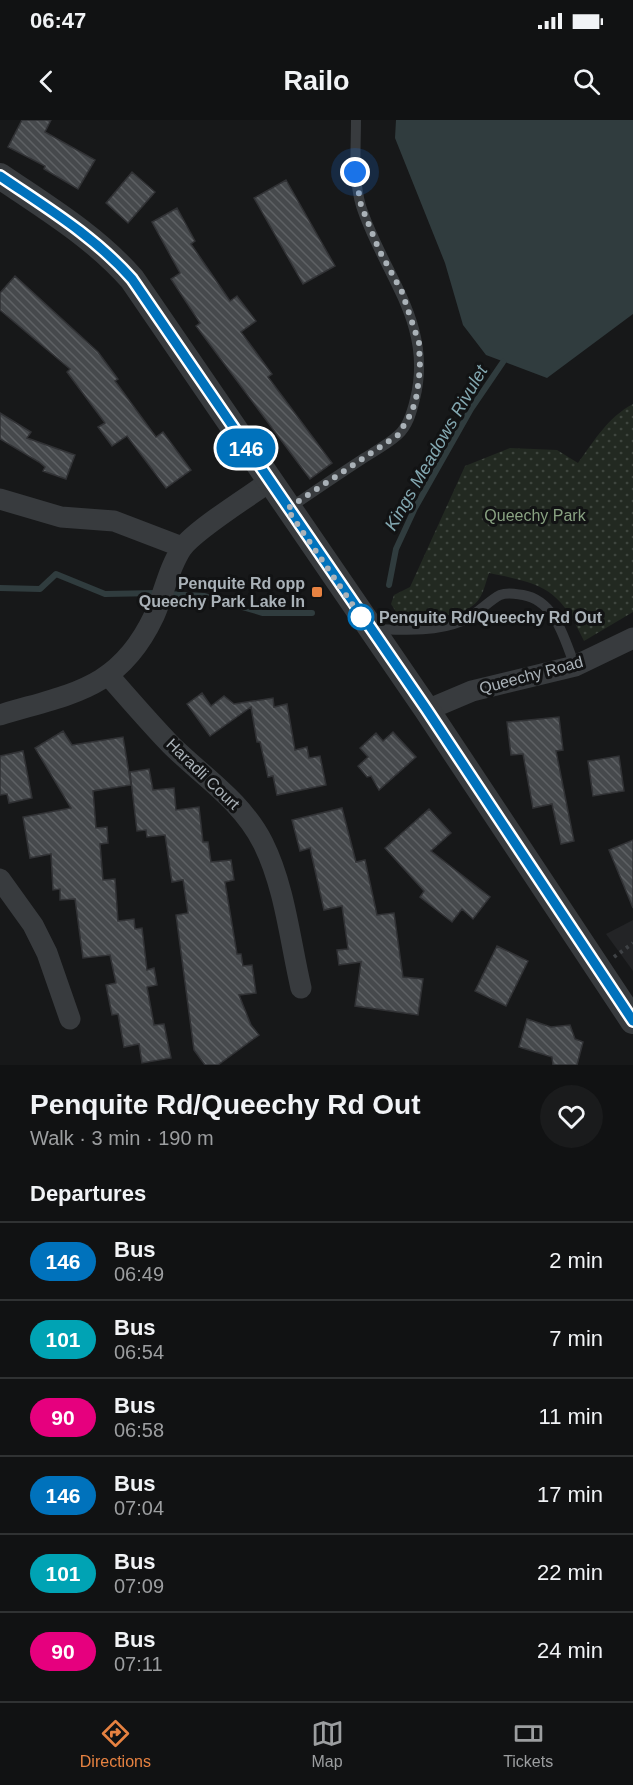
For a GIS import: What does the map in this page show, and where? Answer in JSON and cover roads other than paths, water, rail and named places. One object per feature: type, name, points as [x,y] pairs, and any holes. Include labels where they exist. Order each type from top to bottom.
[{"type":"street","points":[[0,176],[85,233],[110,255],[162,322],[287,509],[427,710],[633,1021]]},
{"type":"street","points":[[0,715],[80,691],[109,676],[127,660],[142,641],[182,547],[269,482]]},
{"type":"street","points":[[0,499],[60,517],[114,521],[182,547]]},
{"type":"street","name":"Queechy Road","points":[[427,710],[471,692],[574,666],[633,638]]},
{"type":"street","name":"Haradli Court","points":[[109,676],[171,745],[231,799],[262,841],[273,866],[302,988]]},
{"type":"street","points":[[0,879],[33,925],[47,953],[70,1018]]},
{"type":"lane","points":[[287,509],[398,435],[412,412],[417,394],[420,368],[419,343],[413,322],[402,292],[379,250],[361,205],[355,172],[356,120]]},
{"type":"lane","points":[[369,629],[413,631],[443,627],[463,621],[484,609],[499,596],[509,593],[532,597],[549,610],[558,622],[574,666]]},
{"type":"waterway","name":"Kings Meadows Rivulet","points":[[389,585],[396,549],[415,508],[471,409],[503,362]]},
{"type":"waterway","name":"Kings Meadows Rivulet","points":[[0,588],[40,589],[56,574],[105,594],[158,593]]},
{"type":"waterway","name":"Kings Meadows Rivulet","points":[[168,594],[204,596],[263,613],[312,613]]},
{"type":"place","name":"Penquite Rd opp Queechy Park Lake In","points":[[317,592]]},
{"type":"place","name":"Penquite Rd/Queechy Rd Out","points":[[361,617]]},
{"type":"park label","name":"Queechy Park","points":[[535,515]]}]
